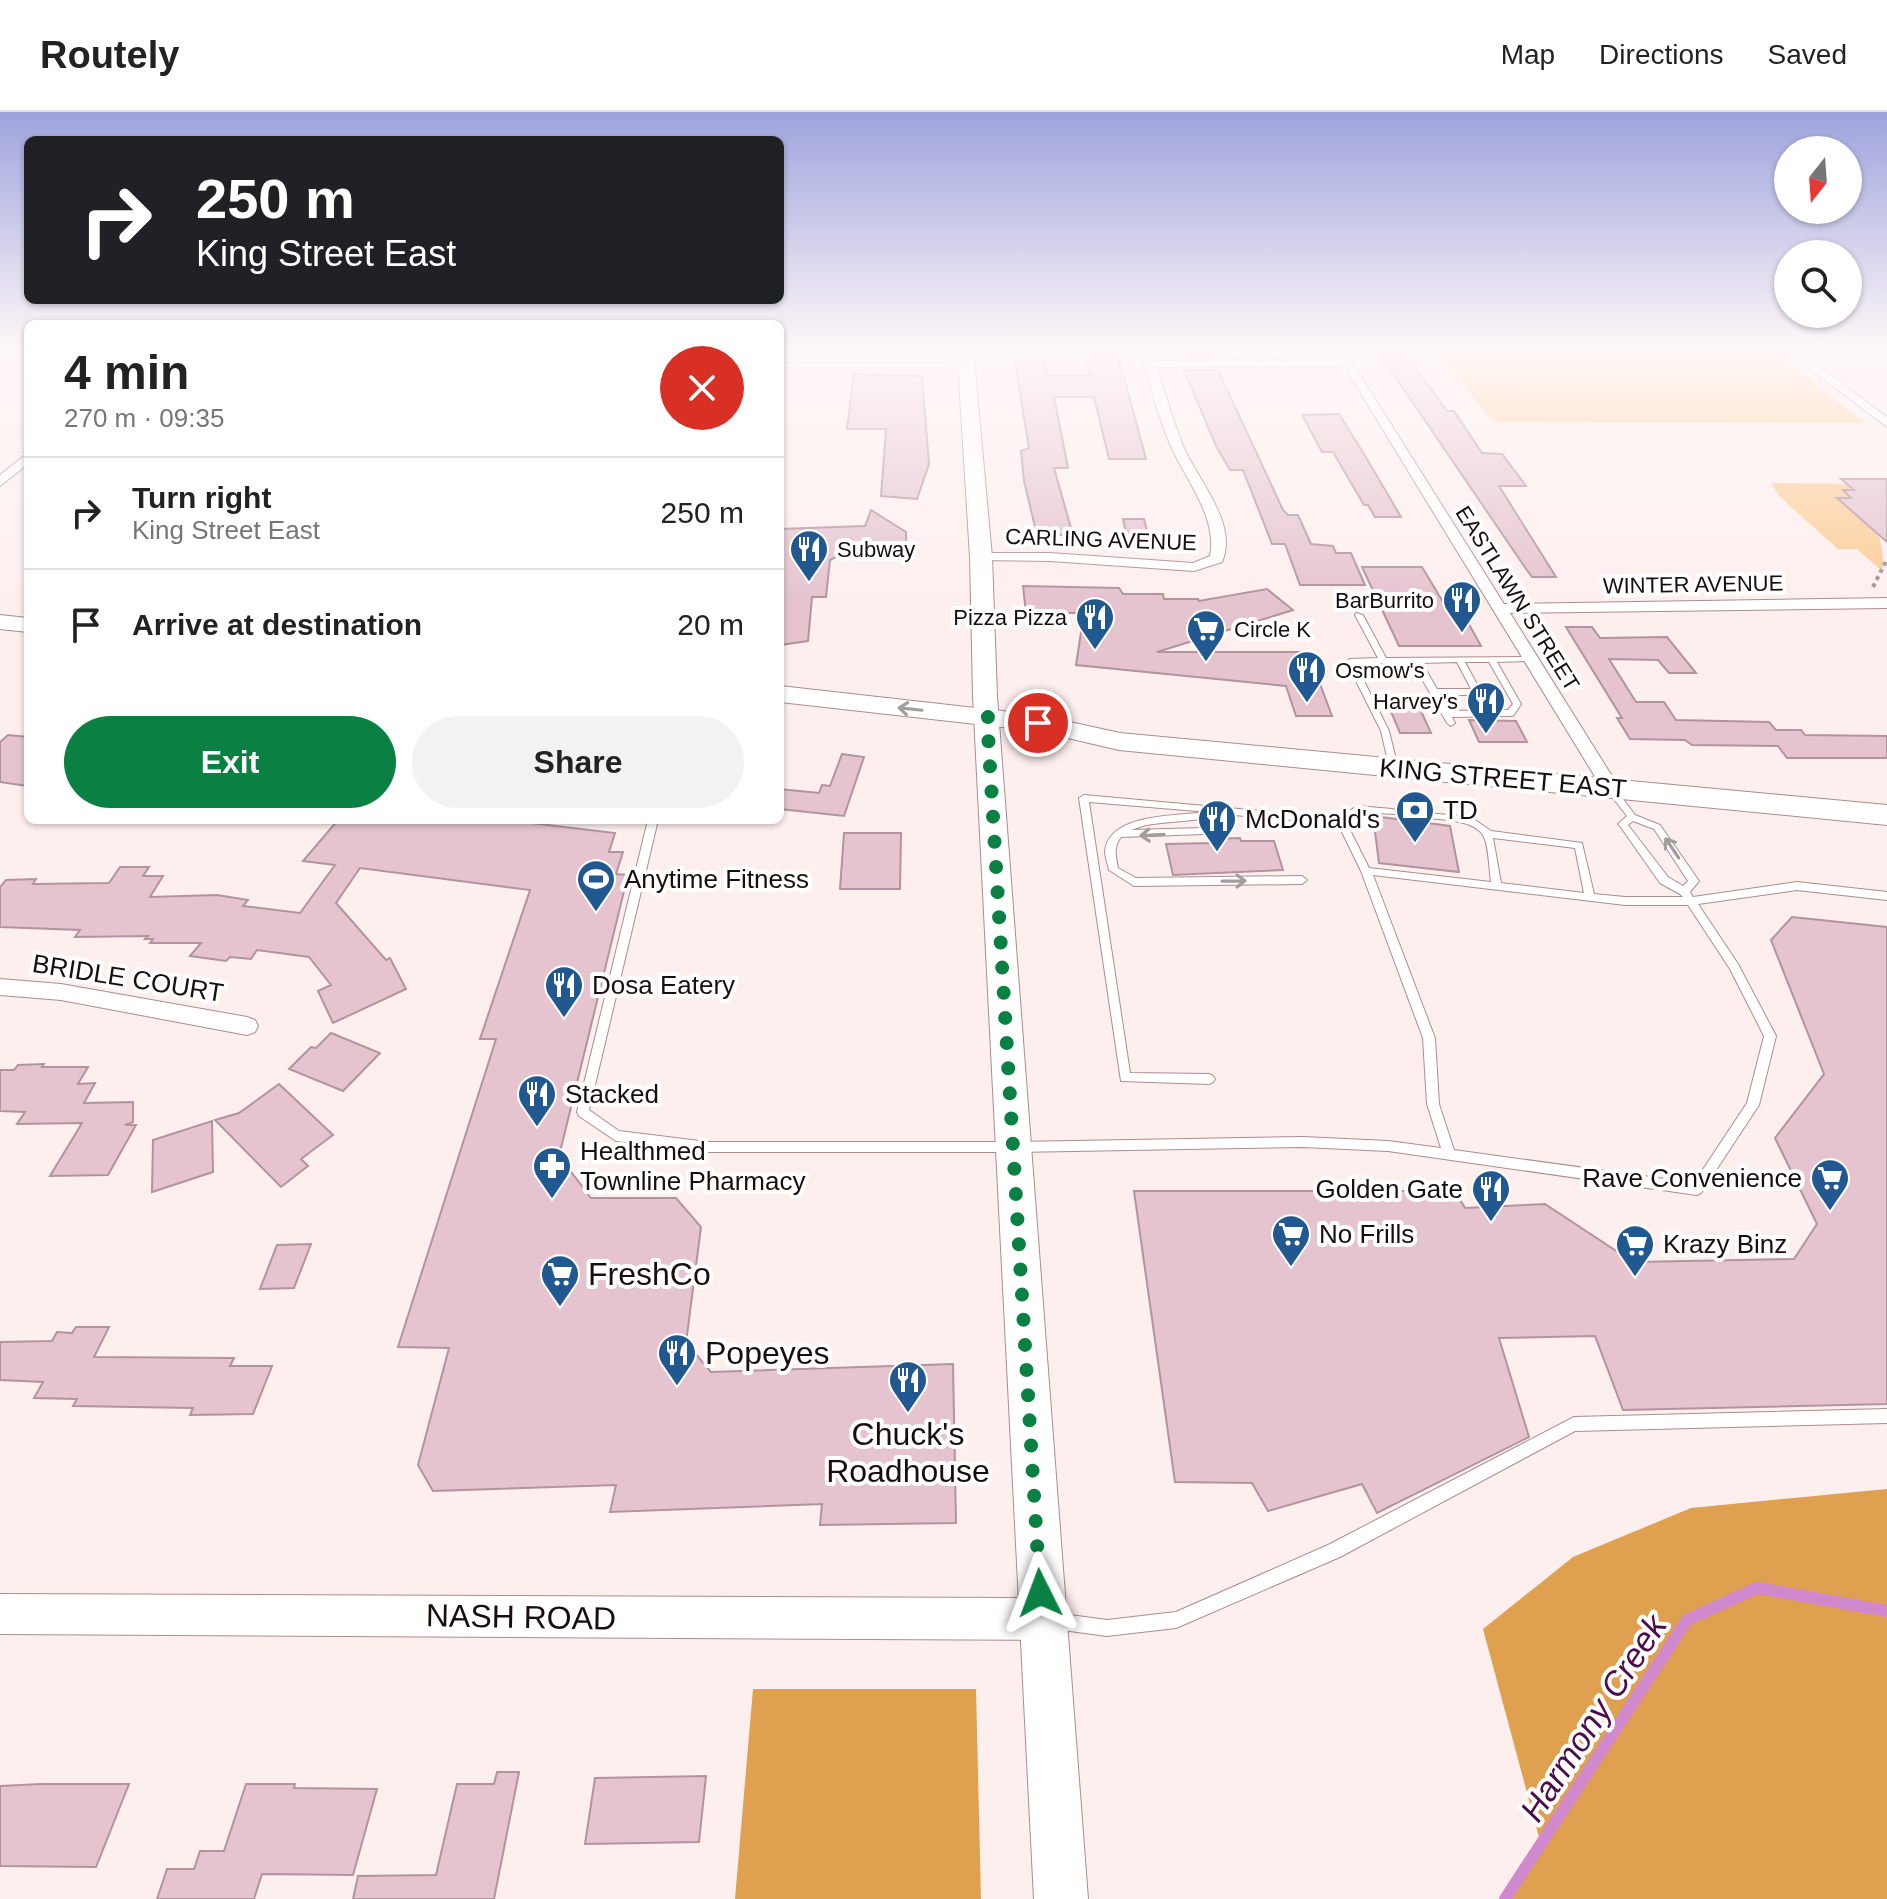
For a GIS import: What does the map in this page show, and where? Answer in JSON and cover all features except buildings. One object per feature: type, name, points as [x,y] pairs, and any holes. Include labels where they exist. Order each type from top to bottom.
[{"type":"main road","points":[[971,431],[1061,1899]]},
{"type":"main road","points":[[0,622],[24,625]]},
{"type":"main road","points":[[784,695],[988,729]]},
{"type":"main road","points":[[784,716],[988,729]]},
{"type":"main road","name":"KING STREET EAST","points":[[988,729],[1068,748],[1119,741],[1887,815]]},
{"type":"street","name":"CARLING AVENUE","points":[[981,557],[1050,557],[1194,567],[1217,559],[1218,537],[1200,487],[1181,456],[1173,431]]},
{"type":"street","name":"EASTLAWN STREET","points":[[1390,431],[1611,789]]},
{"type":"street","points":[[0,482],[24,461]]},
{"type":"street","name":"WINTER AVENUE","points":[[1500,609],[1884,603]]},
{"type":"street","name":"BRIDLE COURT","points":[[0,987],[61,992],[247,1026]]},
{"type":"street","name":"NASH ROAD","points":[[0,1614],[1042,1619]]},
{"type":"lane","points":[[1359,615],[1383,661]]},
{"type":"lane","points":[[1416,660],[1449,719],[1511,713],[1515,709],[1517,704],[1491,659]]},
{"type":"lane","points":[[1393,768],[1385,731],[1350,661],[1530,659]]},
{"type":"lane","points":[[1434,692],[1477,692],[1460,660]]},
{"type":"lane","points":[[1611,789],[1632,817],[1657,827],[1694,881],[1688,896]]},
{"type":"lane","points":[[1209,1079],[1125,1078],[1084,798],[1341,821],[1357,809],[1392,812]]},
{"type":"lane","points":[[1122,834],[1203,831],[1229,823],[1235,813]]},
{"type":"lane","points":[[1235,813],[1144,821],[1126,828],[1114,840],[1110,861],[1114,870],[1134,882],[1302,880]]},
{"type":"lane","points":[[1404,814],[1482,825],[1488,834],[1497,886]]},
{"type":"lane","points":[[652,824],[583,1112],[616,1136],[708,1147],[1014,1147],[1303,1142],[1388,1146],[1697,1189],[1753,1105],[1770,1036],[1734,967],[1688,896],[1664,880],[1623,824],[1632,817]]},
{"type":"lane","points":[[1341,821],[1366,871],[1429,1038],[1433,1104],[1449,1154]]},
{"type":"lane","points":[[1488,834],[1579,845],[1590,897]]},
{"type":"lane","points":[[1366,871],[1625,901],[1797,886],[1887,896]]},
{"type":"lane","points":[[1042,1619],[1107,1628],[1176,1620],[1334,1551],[1574,1424],[1887,1416]]},
{"type":"path","points":[[1884,603],[1870,594],[1887,559]]},
{"type":"shaded area","points":[[1771,483],[1854,484],[1879,537],[1882,571],[1857,549],[1838,549],[1780,497]]},
{"type":"shaded area","points":[[1887,1489],[1887,1899],[1500,1899],[1540,1841],[1483,1629],[1573,1557],[1691,1508]]},
{"type":"shaded area","points":[[753,1689],[976,1689],[981,1899],[735,1899]]},
{"type":"waterway","name":"Harmony Creek","points":[[1505,1899],[1687,1620],[1757,1588],[1887,1611]]},
{"type":"place","name":"Subway","points":[[809,583]]},
{"type":"place","name":"BarBurrito","points":[[1462,634]]},
{"type":"place","name":"Pizza Pizza","points":[[1095,651]]},
{"type":"place","name":"Circle K","points":[[1206,663]]},
{"type":"place","name":"Osmow's","points":[[1307,704]]},
{"type":"place","name":"Harvey's","points":[[1486,735]]},
{"type":"place","name":"TD","points":[[1415,844]]},
{"type":"place","name":"McDonald's","points":[[1217,853]]},
{"type":"place","name":"Anytime Fitness","points":[[596,913]]},
{"type":"place","name":"Dosa Eatery","points":[[564,1019]]},
{"type":"place","name":"Stacked","points":[[537,1128]]},
{"type":"place","name":"Healthmed Townline Pharmacy","points":[[552,1200]]},
{"type":"place","name":"Rave Convenience","points":[[1830,1212]]},
{"type":"place","name":"Golden Gate","points":[[1491,1223]]},
{"type":"place","name":"No Frills","points":[[1291,1268]]},
{"type":"place","name":"Krazy Binz","points":[[1635,1278]]},
{"type":"place","name":"FreshCo","points":[[560,1308]]},
{"type":"place","name":"Popeyes","points":[[677,1387]]},
{"type":"place","name":"Chuck's Roadhouse","points":[[908,1414]]},
{"type":"route","points":[[1038,723],[987,717],[1040,1593]]}]
